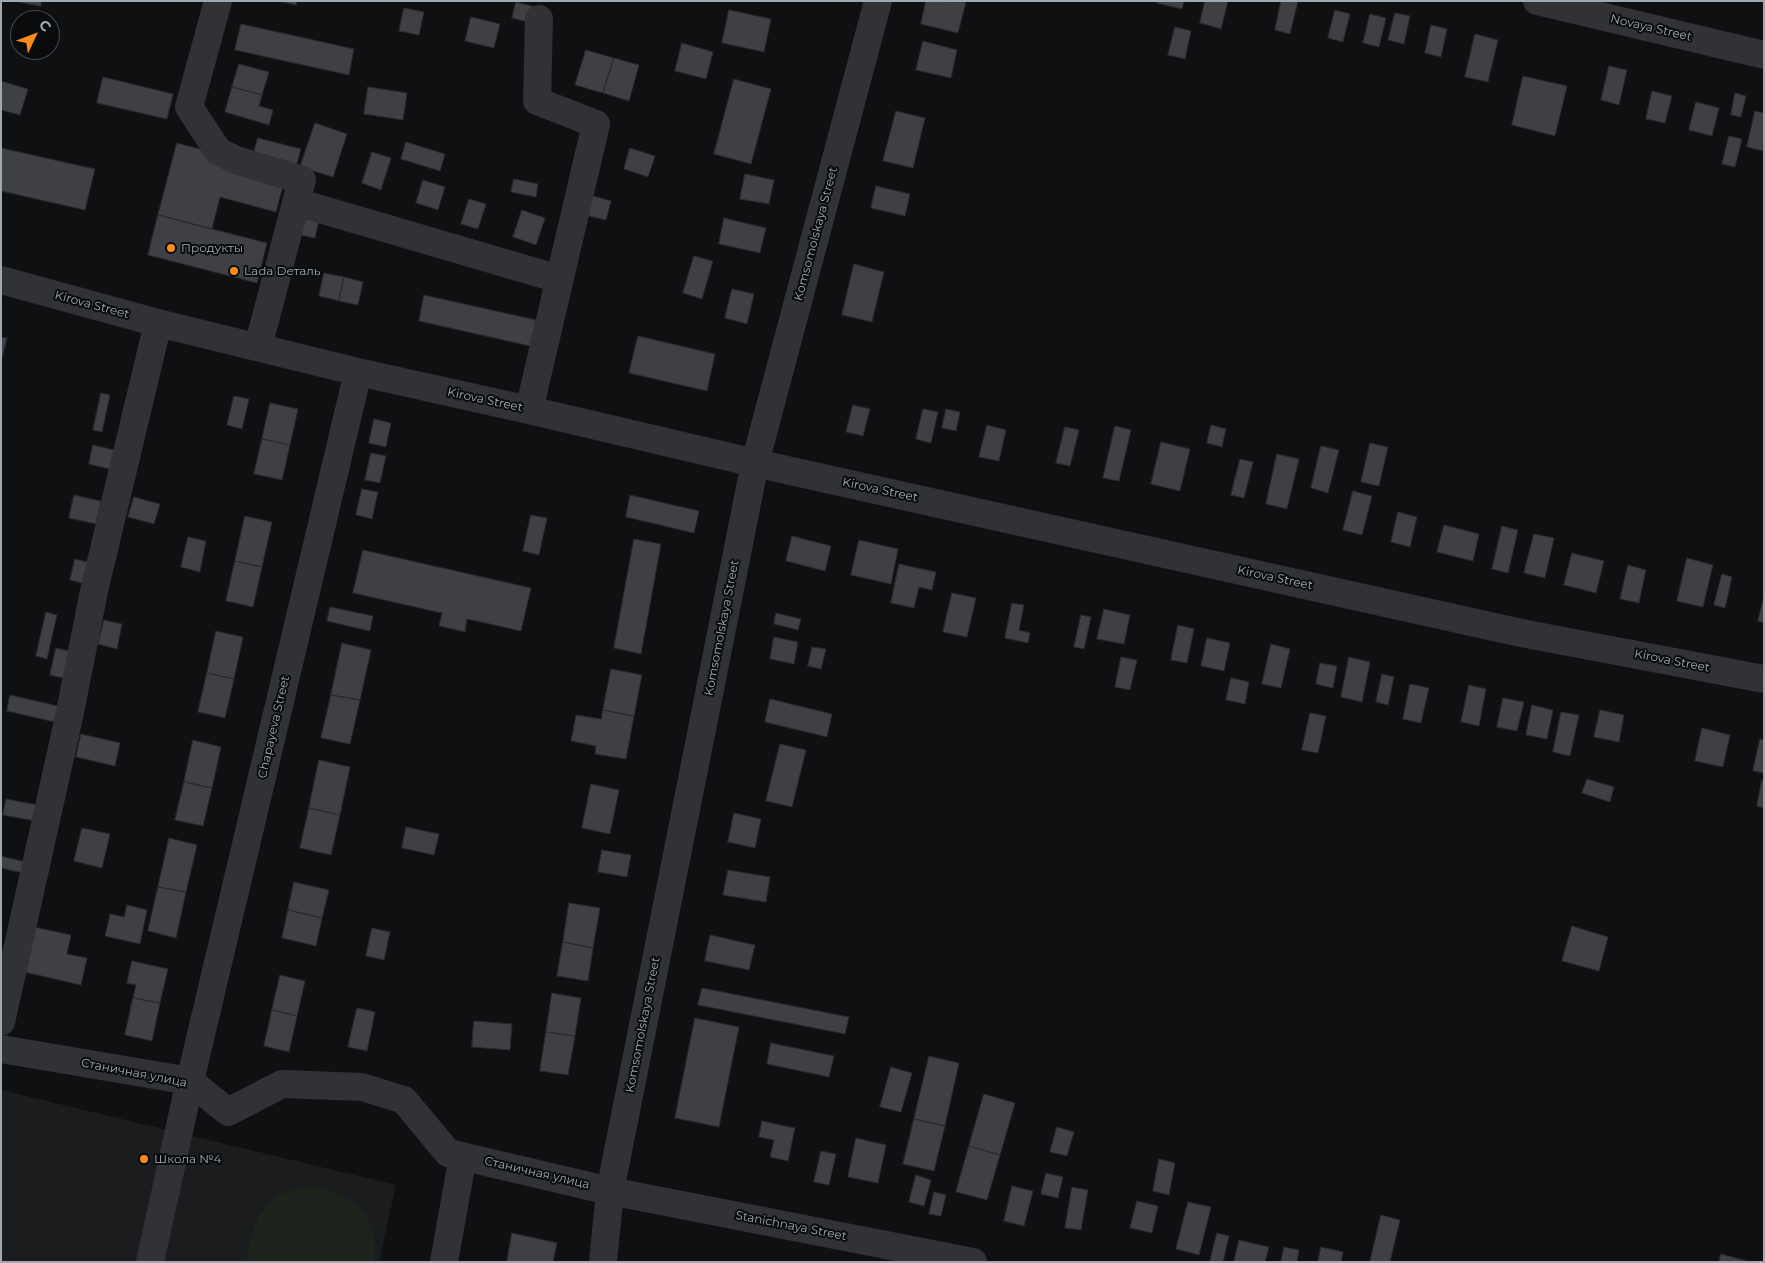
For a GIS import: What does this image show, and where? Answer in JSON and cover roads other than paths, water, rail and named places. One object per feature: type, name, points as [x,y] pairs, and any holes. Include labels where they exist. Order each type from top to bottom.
[{"type":"street","points":[[218,1],[188,107],[218,151],[236,160],[302,180],[258,347]]},
{"type":"street","name":"Komsomolskaya Street","points":[[603,1262],[610,1191],[755,463],[878,1]]},
{"type":"street","name":"Novaya Street","points":[[1538,1],[1764,55]]},
{"type":"street","points":[[529,410],[596,124],[537,101],[538,18]]},
{"type":"street","points":[[296,202],[559,279]]},
{"type":"street","name":"Kirova Street","points":[[1,280],[158,323],[358,372],[755,463],[1521,633],[1764,679]]},
{"type":"street","points":[[1,1022],[67,727],[94,591],[158,323]]},
{"type":"street","name":"Chapayeva Street","points":[[150,1262],[190,1081],[358,372]]},
{"type":"street","name":"Станичная улица","points":[[1,1049],[190,1081],[228,1112],[282,1084],[362,1088],[404,1100],[448,1153],[610,1191]]},
{"type":"street","points":[[444,1262],[463,1156]]},
{"type":"street","name":"Stanichnaya Street","points":[[610,1191],[973,1262]]},
{"type":"place","name":"Продукты","points":[[171,248]]},
{"type":"place","name":"Lada Dеталь","points":[[234,271]]},
{"type":"place","name":"Школа №4","points":[[144,1159]]}]
